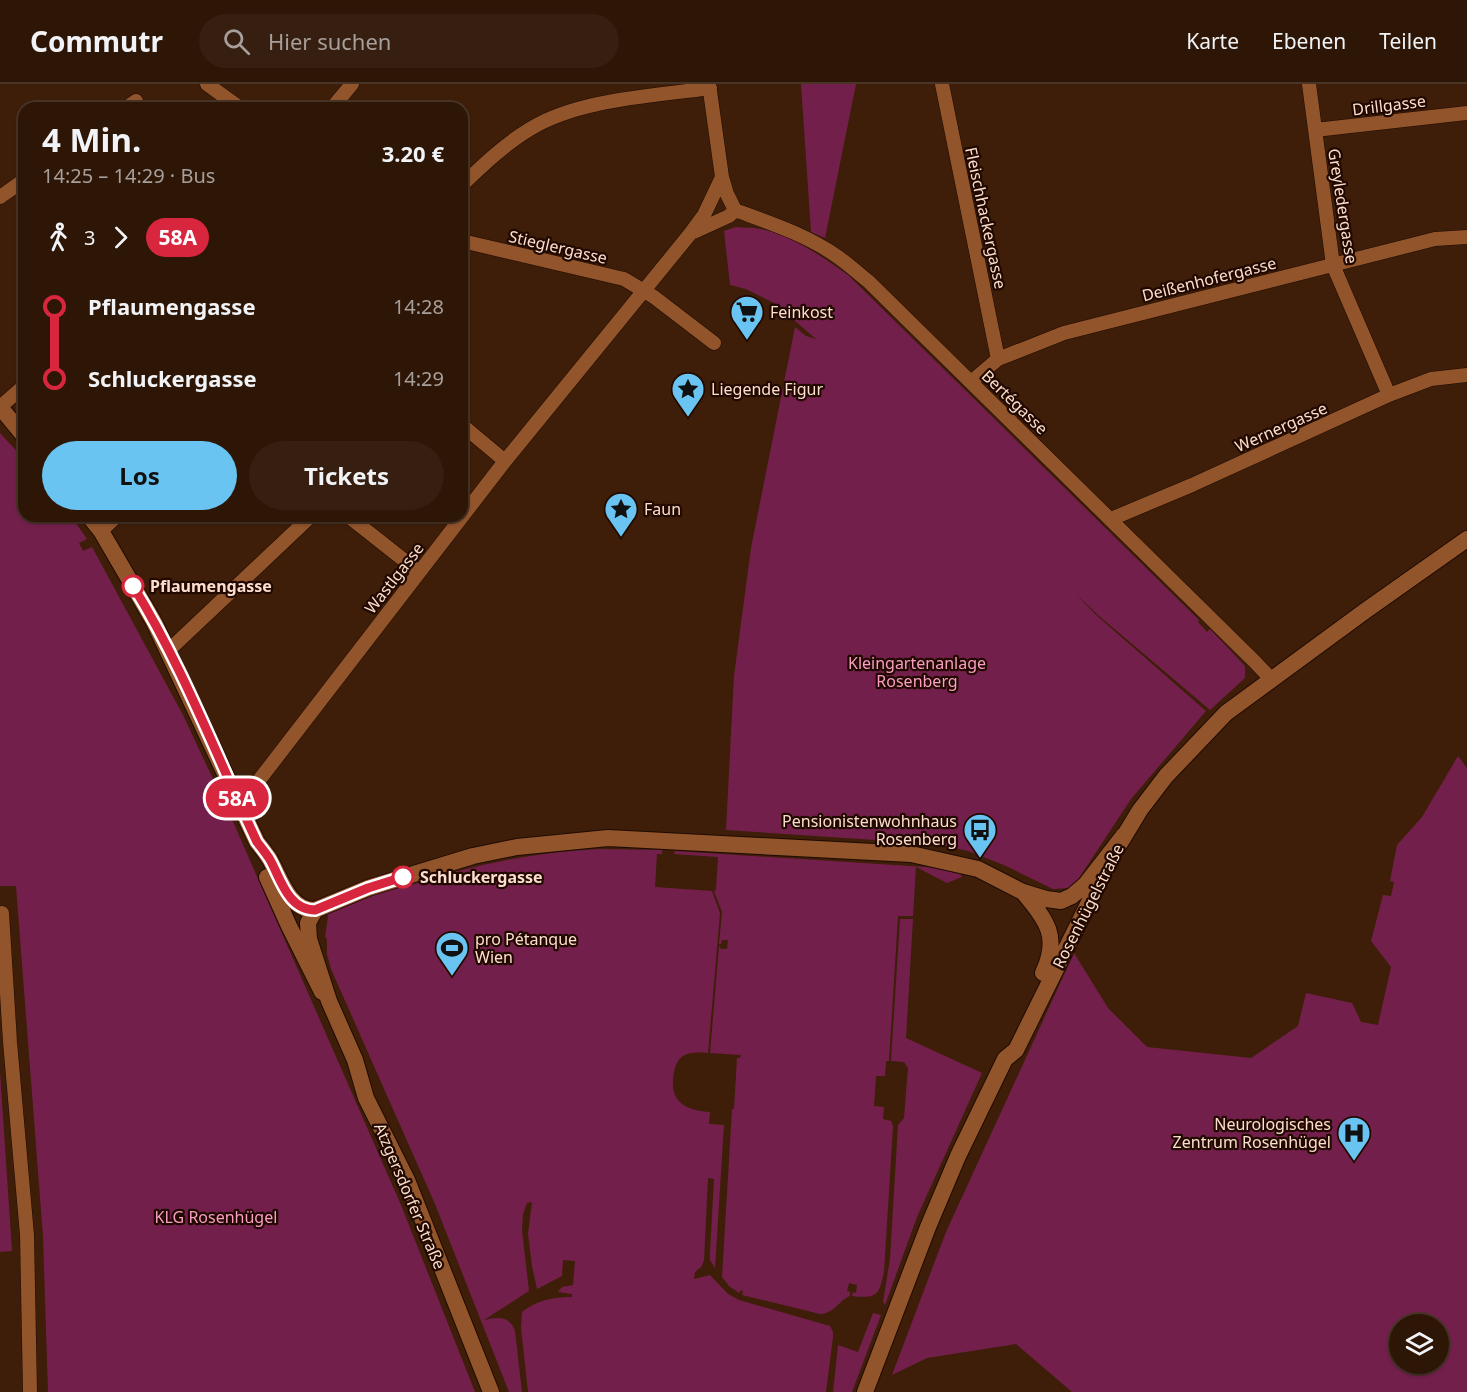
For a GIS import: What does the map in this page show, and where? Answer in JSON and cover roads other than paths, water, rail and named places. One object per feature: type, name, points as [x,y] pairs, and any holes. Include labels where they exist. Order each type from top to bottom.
[{"type":"main road","points":[[0,407],[18,429]]},
{"type":"main road","name":"Atzgersdorfer Straße","points":[[94,522],[141,598],[257,842],[269,858],[289,896],[307,909],[315,910],[308,923],[309,939],[329,1001],[355,1060],[366,1098],[406,1180],[492,1392]]},
{"type":"main road","name":"Rosenhügelstraße","points":[[865,1392],[937,1207],[1005,1059],[1016,1050],[1076,926],[1140,810],[1173,769],[1226,713],[1467,539]]},
{"type":"main road","points":[[315,910],[368,888],[473,856],[517,847],[608,838],[911,854],[978,869],[1023,892],[1061,901],[1072,896],[1086,884],[1124,836]]},
{"type":"main road","name":"Atzgersdorfer Straße","points":[[257,842],[261,862],[282,911],[318,988],[329,1001]]},
{"type":"main road","points":[[1005,1059],[1007,1047],[1051,954],[1052,941],[1048,925],[1023,892]]},
{"type":"street","points":[[207,84],[232,102]]},
{"type":"street","points":[[337,102],[352,84]]},
{"type":"street","name":"Fleischhackergasse","points":[[942,84],[998,359]]},
{"type":"street","name":"Greyledergasse","points":[[1309,84],[1332,265],[1389,395]]},
{"type":"street","points":[[468,179],[530,128],[574,109],[709,86],[722,177],[735,210]]},
{"type":"street","name":"Drillgasse","points":[[1315,130],[1467,113]]},
{"type":"street","name":"Wastlgasse","points":[[468,509],[690,234],[704,214],[722,177]]},
{"type":"street","points":[[0,197],[18,184]]},
{"type":"street","name":"Wastlgasse","points":[[690,234],[729,216],[735,210]]},
{"type":"street","name":"Bertégasse","points":[[735,210],[783,227],[808,239],[837,256],[868,281],[1111,519],[1271,680]]},
{"type":"street","name":"Deißenhofergasse","points":[[971,382],[998,359],[1064,333],[1435,239],[1467,237]]},
{"type":"street","name":"Stieglergasse","points":[[468,243],[624,279],[644,290],[714,343]]},
{"type":"street","name":"Wernergasse","points":[[1111,519],[1389,395],[1431,379],[1467,375]]},
{"type":"street","points":[[0,407],[18,391]]},
{"type":"street","points":[[468,430],[505,461]]},
{"type":"street","points":[[101,531],[111,522]]},
{"type":"street","points":[[168,651],[305,522]]},
{"type":"street","points":[[356,522],[419,572]]},
{"type":"street","name":"Wastlgasse","points":[[240,805],[458,522]]},
{"type":"street","points":[[2,913],[10,1042],[27,1235],[30,1392]]},
{"type":"place","name":"Feinkost","points":[[747,341]]},
{"type":"place","name":"Liegende Figur","points":[[688,418]]},
{"type":"place","name":"Faun","points":[[621,538]]},
{"type":"place","name":"Pflaumengasse","points":[[133,586]]},
{"type":"place","name":"Pensionistenwohnhaus Rosenberg","points":[[980,859]]},
{"type":"place","name":"Schluckergasse","points":[[403,877]]},
{"type":"place","name":"pro Pétanque Wien","points":[[452,977]]},
{"type":"place","name":"Neurologisches Zentrum Rosenhügel","points":[[1354,1162]]},
{"type":"park label","name":"Kleingartenanlage Rosenberg","points":[[917,672]]},
{"type":"park label","name":"KLG Rosenhügel","points":[[216,1217]]}]
